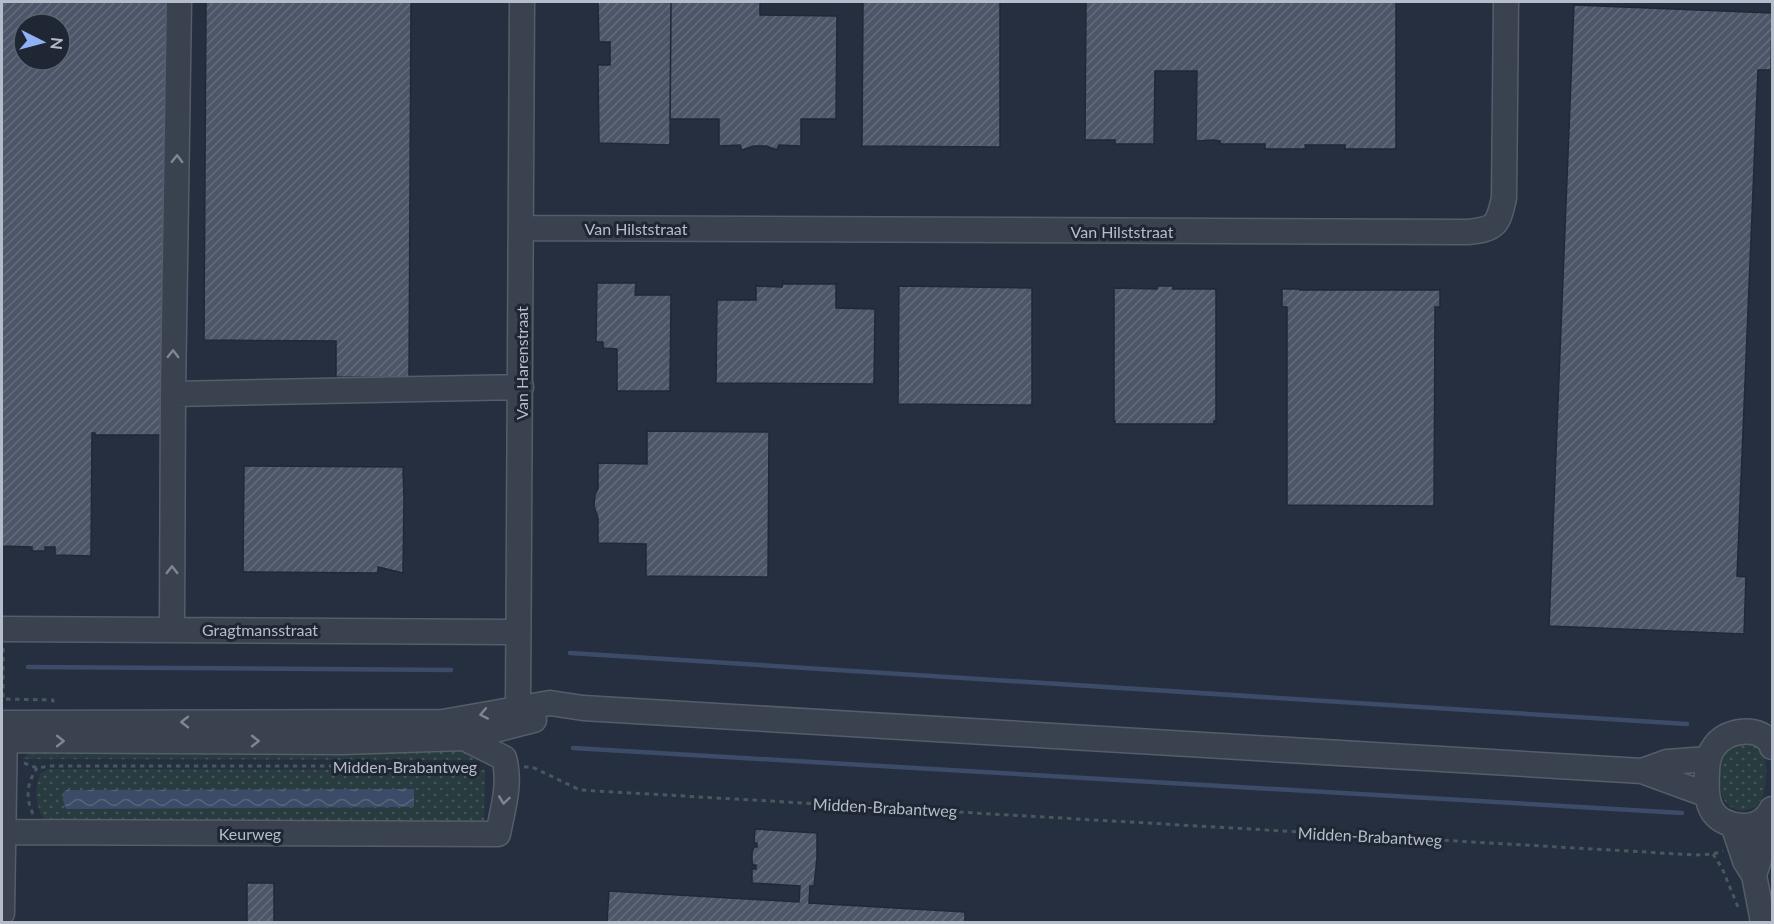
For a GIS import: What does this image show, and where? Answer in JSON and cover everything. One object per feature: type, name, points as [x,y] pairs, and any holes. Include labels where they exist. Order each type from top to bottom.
[{"type":"street","points":[[172,629],[179,2]]},
{"type":"street","name":"Van Harenstraat","points":[[519,716],[522,2]]},
{"type":"street","name":"Van Hilststraat","points":[[522,228],[1482,231],[1493,226],[1500,217],[1504,198],[1506,2]]},
{"type":"street","points":[[173,394],[520,387]]},
{"type":"street","name":"Gragtmansstraat","points":[[3,628],[519,632]]},
{"type":"street","name":"Midden-Brabantweg","points":[[3,738],[56,731],[443,722],[583,708],[1642,771],[1705,794]]},
{"type":"street","name":"Midden-Brabantweg","points":[[56,731],[342,742],[464,738],[519,716]]},
{"type":"street","points":[[1766,816],[1747,826],[1733,825],[1720,819],[1710,808],[1705,794],[1707,759],[1714,745],[1728,735],[1762,730],[1773,747]]},
{"type":"street","points":[[2,913],[3,738]]},
{"type":"street","points":[[464,738],[504,758],[506,766]]},
{"type":"street","name":"Midden-Brabantweg","points":[[1642,771],[1667,762],[1707,759]]},
{"type":"street","name":"Keurweg","points":[[2,832],[498,834],[505,799],[506,766]]},
{"type":"street","points":[[1754,875],[1759,860],[1766,816]]},
{"type":"street","points":[[1733,825],[1745,861],[1754,875],[1762,922]]},
{"type":"path","points":[[3,628],[2,699],[53,700],[56,731],[50,766]]},
{"type":"path","name":"Midden-Brabantweg","points":[[3,738],[24,763],[37,768],[50,766],[532,767],[580,790],[1695,855],[1741,848]]},
{"type":"path","points":[[37,768],[30,778],[27,796],[30,808],[42,832]]},
{"type":"path","points":[[1713,854],[1722,868],[1740,912]]},
{"type":"green space","points":[[1739,742],[1758,747],[1765,761],[1766,778],[1763,795],[1756,806],[1748,810],[1731,807],[1725,802],[1720,787],[1724,754]]},
{"type":"green space","points":[[477,746],[488,760],[22,759],[33,749]]},
{"type":"green space","points":[[48,769],[485,770],[484,826],[47,823],[40,811],[36,793],[40,774]]},
{"type":"water","points":[[414,789],[414,807],[66,809],[63,800],[63,793],[66,790]]},
{"type":"building","points":[[2,2],[168,2],[165,435],[95,435],[92,433],[91,556],[55,555],[55,547],[45,547],[45,551],[32,551],[32,547],[2,546]]},
{"type":"building","points":[[206,2],[411,2],[409,378],[336,377],[336,341],[204,340]]},
{"type":"building","points":[[598,2],[671,2],[670,145],[599,143],[598,65],[610,65],[610,42],[599,42]]},
{"type":"building","points":[[671,2],[760,2],[760,15],[837,16],[836,119],[801,119],[801,146],[779,145],[777,150],[766,146],[754,146],[742,150],[740,145],[719,146],[719,119],[670,119]]},
{"type":"building","points":[[863,2],[1000,2],[1000,147],[862,146]]},
{"type":"building","points":[[1086,2],[1396,2],[1396,149],[1345,149],[1345,145],[1305,145],[1306,149],[1265,149],[1265,144],[1220,144],[1220,141],[1213,140],[1196,141],[1197,71],[1155,71],[1154,144],[1115,144],[1115,140],[1085,140]]},
{"type":"building","points":[[1574,5],[1772,13],[1771,70],[1758,70],[1737,576],[1746,577],[1744,634],[1549,626]]},
{"type":"building","points":[[783,280],[783,284],[837,284],[836,308],[875,309],[874,384],[716,383],[717,300],[756,300],[756,285],[782,287]]},
{"type":"building","points":[[597,283],[636,283],[635,295],[671,295],[670,391],[617,391],[617,349],[603,348],[603,342],[596,342]]},
{"type":"building","points":[[899,286],[1032,288],[1032,405],[898,404]]},
{"type":"building","points":[[1157,286],[1173,286],[1173,289],[1216,289],[1216,421],[1214,424],[1115,424],[1114,288],[1157,289]]},
{"type":"building","points":[[1282,289],[1440,290],[1440,307],[1435,307],[1434,506],[1287,505],[1287,307],[1282,307]]},
{"type":"building","points":[[647,431],[769,432],[768,577],[646,576],[646,544],[598,543],[598,518],[594,506],[598,489],[598,463],[647,464]]},
{"type":"building","points":[[244,466],[404,467],[403,573],[378,567],[378,573],[243,572]]},
{"type":"building","points":[[755,829],[817,833],[814,886],[810,886],[809,903],[965,912],[965,922],[607,922],[609,891],[799,902],[800,886],[752,883],[752,869],[756,869],[756,865],[752,862],[752,852],[754,847],[757,847],[757,843],[754,843]]},
{"type":"building","points":[[247,883],[274,883],[274,922],[247,922]]},
{"type":"waterway","points":[[570,653],[1687,724]]},
{"type":"waterway","points":[[28,667],[451,670]]},
{"type":"waterway","points":[[573,748],[1682,813]]}]
